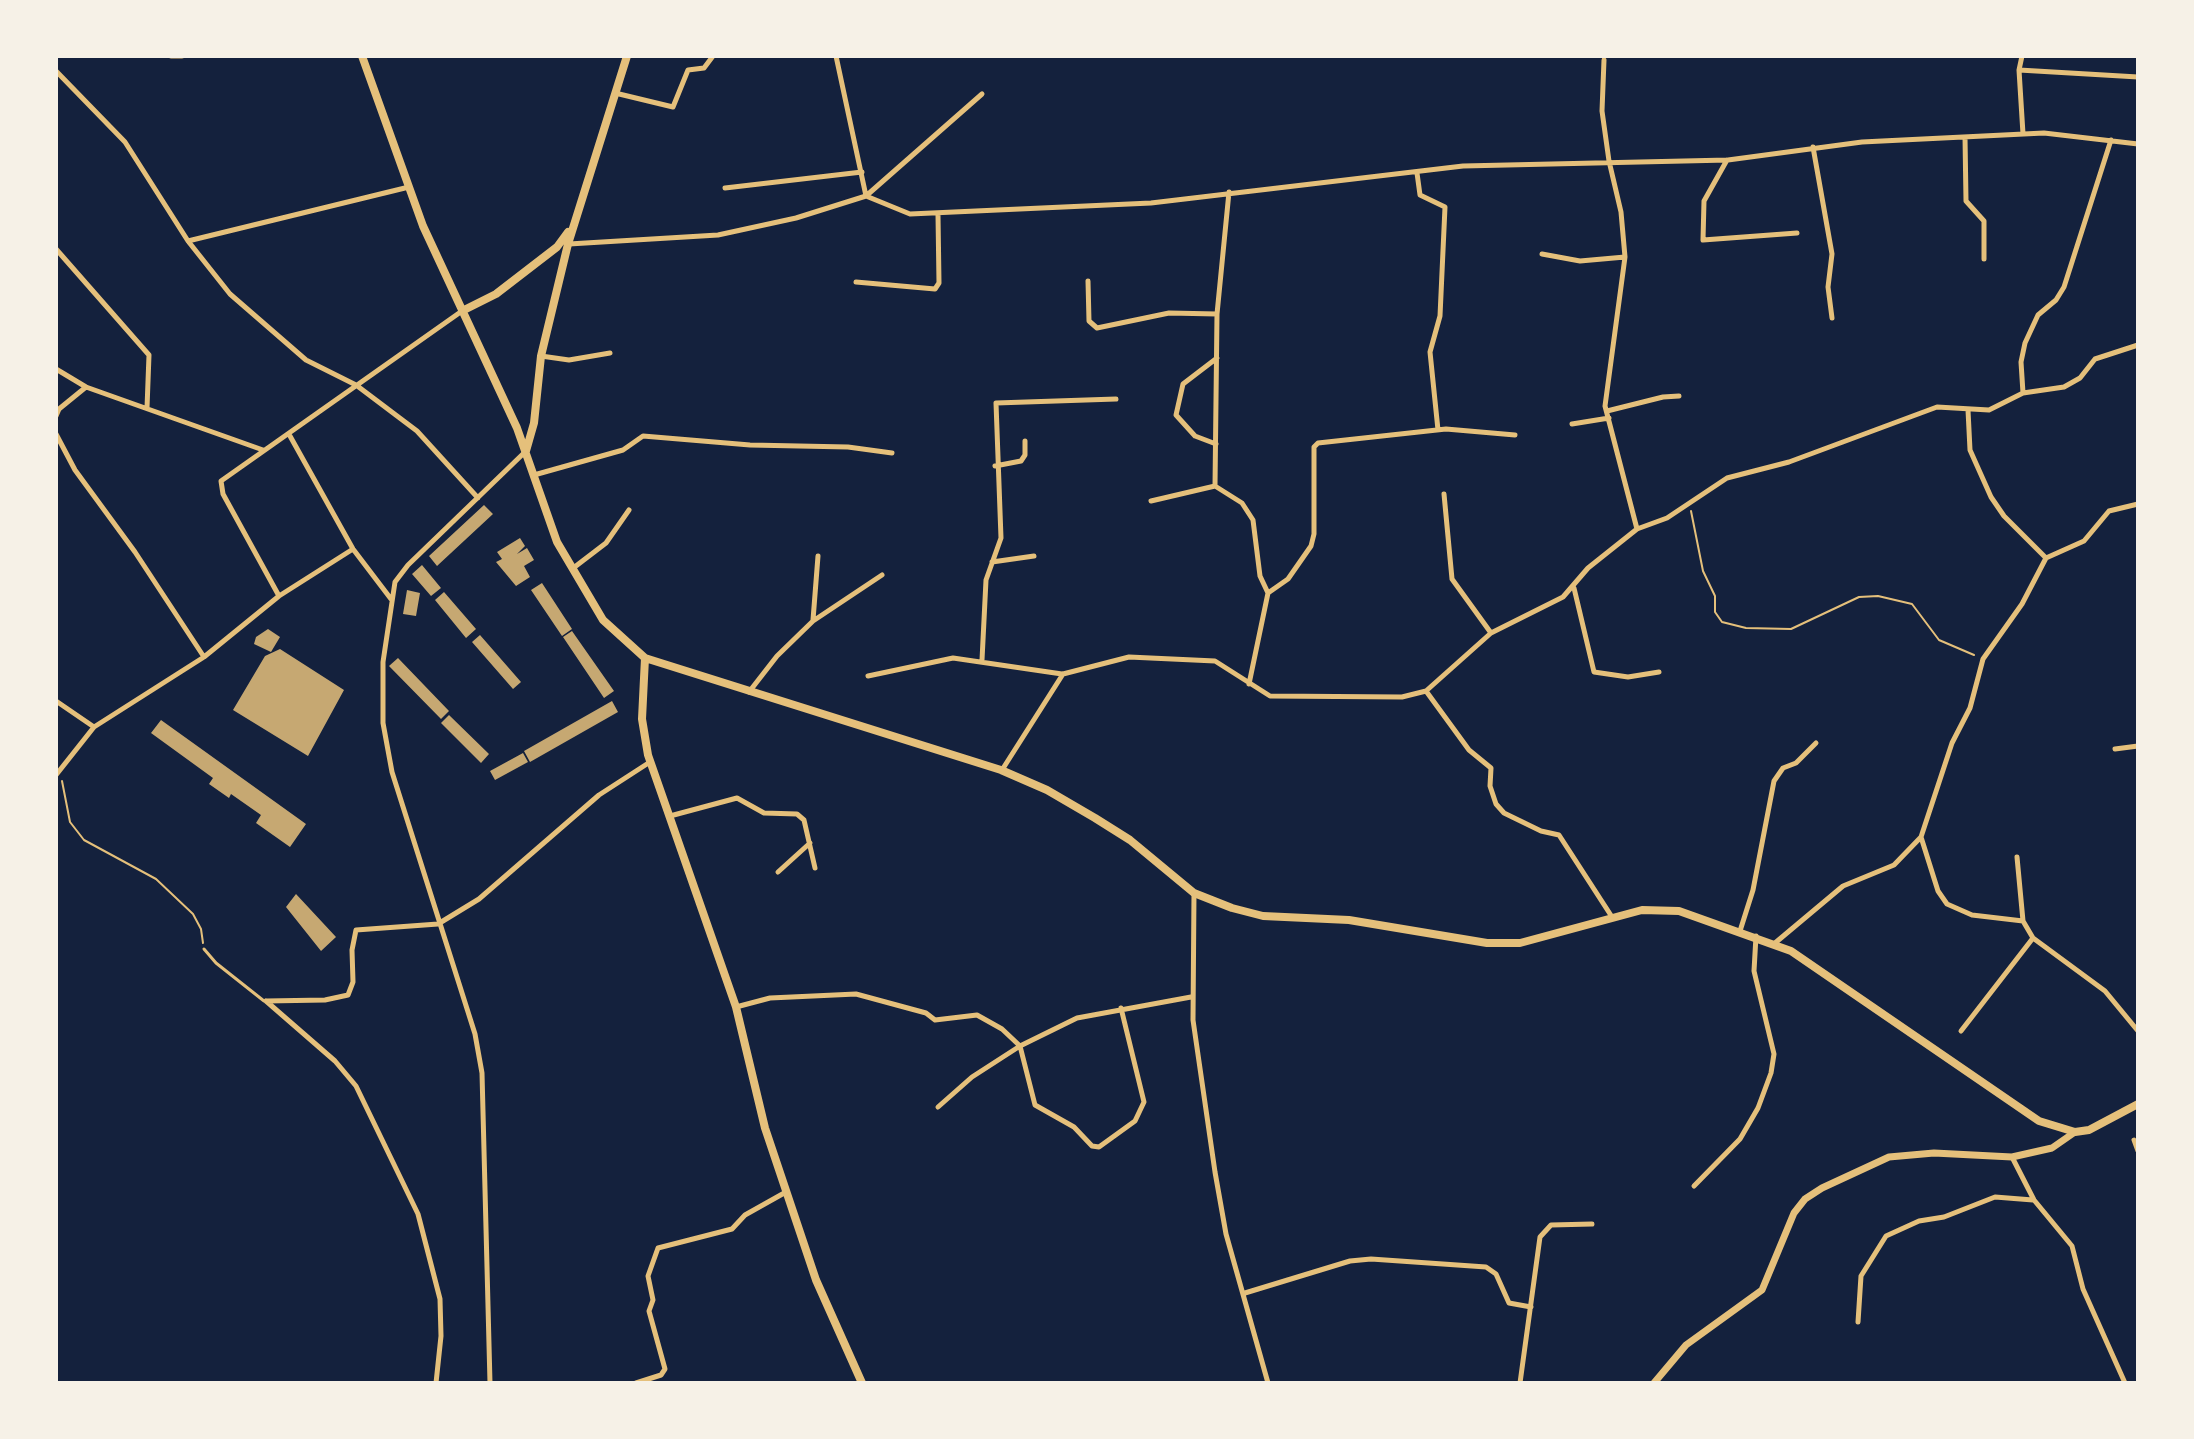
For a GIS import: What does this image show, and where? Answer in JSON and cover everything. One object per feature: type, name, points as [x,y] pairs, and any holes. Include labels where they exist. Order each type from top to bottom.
[{"type":"main road","points":[[362,56],[409,187],[526,451],[557,542],[603,620],[645,658],[1001,770],[1047,790],[1095,818],[1143,850],[1194,893],[1263,916],[1349,920],[1487,943],[1520,943],[1642,910],[1668,909],[1775,943],[1808,962],[2028,1114],[2075,1132],[2100,1126],[2138,1104]]},
{"type":"main road","points":[[526,451],[534,423],[541,356],[568,244],[627,56]]},
{"type":"main road","points":[[462,311],[509,285],[557,247],[573,225]]},
{"type":"main road","points":[[645,658],[643,731],[650,762],[736,1007],[765,1128],[816,1280],[862,1383]]},
{"type":"street","points":[[171,56],[182,56]]},
{"type":"street","points":[[614,92],[673,107],[688,70],[704,68],[713,56]]},
{"type":"street","points":[[836,56],[866,196]]},
{"type":"street","points":[[2022,56],[2019,70],[2023,134]]},
{"type":"street","points":[[1604,60],[1602,111],[1621,212],[1625,257],[1606,381],[1607,411],[1637,529]]},
{"type":"street","points":[[2019,70],[2138,77]]},
{"type":"street","points":[[56,71],[125,142],[188,241],[230,294],[306,360],[356,385],[417,431],[478,498]]},
{"type":"street","points":[[568,244],[718,235],[796,218],[866,196],[982,94]]},
{"type":"street","points":[[866,196],[910,214],[938,215],[1151,203],[1463,166],[1728,160],[1813,147],[2023,134],[2075,134],[2138,144]]},
{"type":"street","points":[[1965,137],[1966,201],[1984,221],[1984,259]]},
{"type":"street","points":[[2023,393],[2021,362],[2025,343],[2038,315],[2056,300],[2064,287],[2111,140]]},
{"type":"street","points":[[1813,147],[1832,254],[1828,287],[1832,318]]},
{"type":"street","points":[[1728,160],[1704,201],[1703,240],[1797,233]]},
{"type":"street","points":[[725,188],[862,172]]},
{"type":"street","points":[[1417,173],[1420,195],[1445,207],[1440,316],[1430,352],[1438,430]]},
{"type":"street","points":[[188,241],[409,187]]},
{"type":"street","points":[[1215,486],[1217,314],[1229,192]]},
{"type":"street","points":[[856,282],[935,289],[939,283],[938,215]]},
{"type":"street","points":[[56,249],[149,355],[147,408]]},
{"type":"street","points":[[1542,254],[1580,261],[1625,257]]},
{"type":"street","points":[[1088,281],[1089,321],[1097,328],[1169,313],[1217,314]]},
{"type":"street","points":[[279,596],[221,487],[221,481],[264,450],[290,436],[356,385],[462,311]]},
{"type":"street","points":[[868,676],[953,658],[1063,674],[1129,657],[1202,658],[1215,661],[1270,696],[1402,697],[1426,691],[1491,633],[1563,597],[1574,588],[1588,568],[1637,529],[1667,518],[1727,478],[1789,462],[1937,407],[1989,410],[2023,393],[2064,387],[2080,378],[2095,359],[2138,345]]},
{"type":"street","points":[[541,356],[569,360],[610,353]]},
{"type":"street","points":[[1216,444],[1195,436],[1176,415],[1183,384],[1217,358]]},
{"type":"street","points":[[56,369],[86,387],[264,450]]},
{"type":"street","points":[[56,416],[59,409],[86,387]]},
{"type":"street","points":[[1607,411],[1679,396]]},
{"type":"street","points":[[982,660],[986,580],[1001,538],[995,466],[996,403],[1116,399]]},
{"type":"street","points":[[1968,410],[1970,450],[1991,497],[2046,558]]},
{"type":"street","points":[[1572,424],[1609,418]]},
{"type":"street","points":[[1268,593],[1288,579],[1311,546],[1314,534],[1315,445],[1438,430],[1515,435]]},
{"type":"street","points":[[56,434],[75,470],[135,552],[204,657]]},
{"type":"street","points":[[290,436],[353,549],[391,599]]},
{"type":"street","points":[[534,475],[623,450],[643,436],[892,453]]},
{"type":"street","points":[[995,466],[1021,461],[1025,455],[1025,441]]},
{"type":"street","points":[[490,1383],[482,1073],[475,1034],[405,819],[383,723],[383,662],[395,582],[408,565],[526,451]]},
{"type":"street","points":[[1151,501],[1215,486],[1242,503],[1253,520],[1260,576],[1268,593],[1249,684]]},
{"type":"street","points":[[1444,494],[1452,579],[1491,633]]},
{"type":"street","points":[[1775,943],[1843,886],[1894,865],[1921,837],[1952,743],[1970,708],[1983,659],[2022,604],[2046,558],[2084,541],[2109,511],[2138,504]]},
{"type":"street","points":[[571,570],[606,543],[629,510]]},
{"type":"street","points":[[59,773],[94,727],[204,657],[279,596],[353,549]]},
{"type":"street","points":[[813,621],[818,556]]},
{"type":"street","points":[[992,562],[1034,556]]},
{"type":"street","points":[[749,693],[777,656],[813,621],[882,575]]},
{"type":"street","points":[[1574,588],[1594,672],[1628,677],[1659,672]]},
{"type":"street","points":[[1001,770],[1063,674]]},
{"type":"street","points":[[1426,691],[1469,750],[1491,768],[1490,786],[1496,804],[1504,813],[1541,831],[1559,835],[1612,917]]},
{"type":"street","points":[[56,701],[94,727]]},
{"type":"street","points":[[1740,931],[1753,890],[1774,781],[1783,768],[1796,763],[1816,743]]},
{"type":"street","points":[[2115,749],[2138,746]]},
{"type":"street","points":[[266,1001],[325,1000],[348,995],[353,982],[352,950],[356,930],[438,924],[479,899],[599,795],[650,762]]},
{"type":"street","points":[[670,816],[737,798],[764,813],[797,814],[804,820],[815,868]]},
{"type":"street","points":[[1921,837],[1938,891],[1947,904],[1972,915],[2023,921]]},
{"type":"street","points":[[778,872],[810,842]]},
{"type":"street","points":[[2017,857],[2023,921],[2033,938],[2105,991],[2138,1031]]},
{"type":"street","points":[[1194,893],[1191,997],[1226,1234],[1268,1383]]},
{"type":"street","points":[[1694,1186],[1740,1139],[1758,1108],[1771,1073],[1774,1054],[1754,971],[1756,936]]},
{"type":"street","points":[[1961,1031],[2033,938]]},
{"type":"street","points":[[736,1007],[770,998],[856,994],[926,1013],[935,1020],[977,1015],[1002,1029],[1020,1046],[1035,1105],[1074,1127],[1092,1146],[1099,1147],[1135,1121],[1144,1102],[1121,1008]]},
{"type":"street","points":[[938,1107],[972,1077],[1020,1046],[1077,1018],[1191,997]]},
{"type":"street","points":[[266,1001],[335,1061],[356,1086],[418,1214],[440,1299],[441,1336],[436,1383]]},
{"type":"street","points":[[1654,1383],[1686,1345],[1762,1290],[1794,1213],[1805,1199],[1822,1188],[1889,1157],[1934,1153],[2012,1157],[2052,1148],[2075,1132]]},
{"type":"street","points":[[2134,1140],[2138,1151]]},
{"type":"street","points":[[2012,1157],[2034,1200],[2072,1246],[2083,1289],[2125,1383]]},
{"type":"street","points":[[636,1383],[661,1375],[665,1369],[649,1311],[653,1300],[648,1276],[658,1248],[732,1229],[745,1215],[786,1192]]},
{"type":"street","points":[[1858,1322],[1861,1276],[1886,1236],[1919,1221],[1944,1217],[1995,1197],[2034,1200]]},
{"type":"street","points":[[1520,1383],[1544,1230],[1551,1225],[1592,1224]]},
{"type":"street","points":[[1245,1293],[1350,1261],[1371,1259],[1486,1267],[1496,1274],[1509,1303],[1531,1307]]},
{"type":"lane","points":[[204,949],[216,963],[266,1001]]},
{"type":"path","points":[[1689,505],[1703,571],[1715,596],[1715,612],[1722,622],[1746,628],[1791,629],[1859,597],[1878,596],[1912,604],[1939,640],[1983,659]]},
{"type":"path","points":[[59,773],[70,822],[84,840],[156,879],[193,914],[201,929],[204,949]]},
{"type":"building","points":[[484,505],[493,514],[437,566],[429,556]]},
{"type":"building","points":[[520,538],[525,546],[517,554],[527,548],[534,560],[524,566],[530,577],[516,586],[496,562],[502,559],[497,552]]},
{"type":"building","points":[[422,565],[441,588],[431,596],[412,574]]},
{"type":"building","points":[[542,583],[572,629],[562,636],[531,590]]},
{"type":"building","points":[[407,590],[420,593],[416,616],[403,614]]},
{"type":"building","points":[[444,592],[476,629],[466,638],[435,600]]},
{"type":"building","points":[[268,629],[280,637],[271,652],[254,644],[256,637]]},
{"type":"building","points":[[572,631],[614,691],[604,698],[563,637]]},
{"type":"building","points":[[480,635],[521,682],[513,689],[472,642]]},
{"type":"building","points":[[280,649],[344,690],[308,756],[233,710],[265,656]]},
{"type":"building","points":[[398,658],[449,711],[441,719],[389,666]]},
{"type":"building","points":[[612,701],[618,712],[530,762],[524,751]]},
{"type":"building","points":[[449,715],[489,754],[481,763],[441,723]]},
{"type":"building","points":[[161,720],[306,824],[290,847],[256,823],[261,815],[231,794],[229,798],[209,784],[213,778],[151,733]]},
{"type":"building","points":[[523,753],[528,762],[495,780],[490,771]]},
{"type":"building","points":[[296,894],[336,937],[321,951],[286,907]]}]
